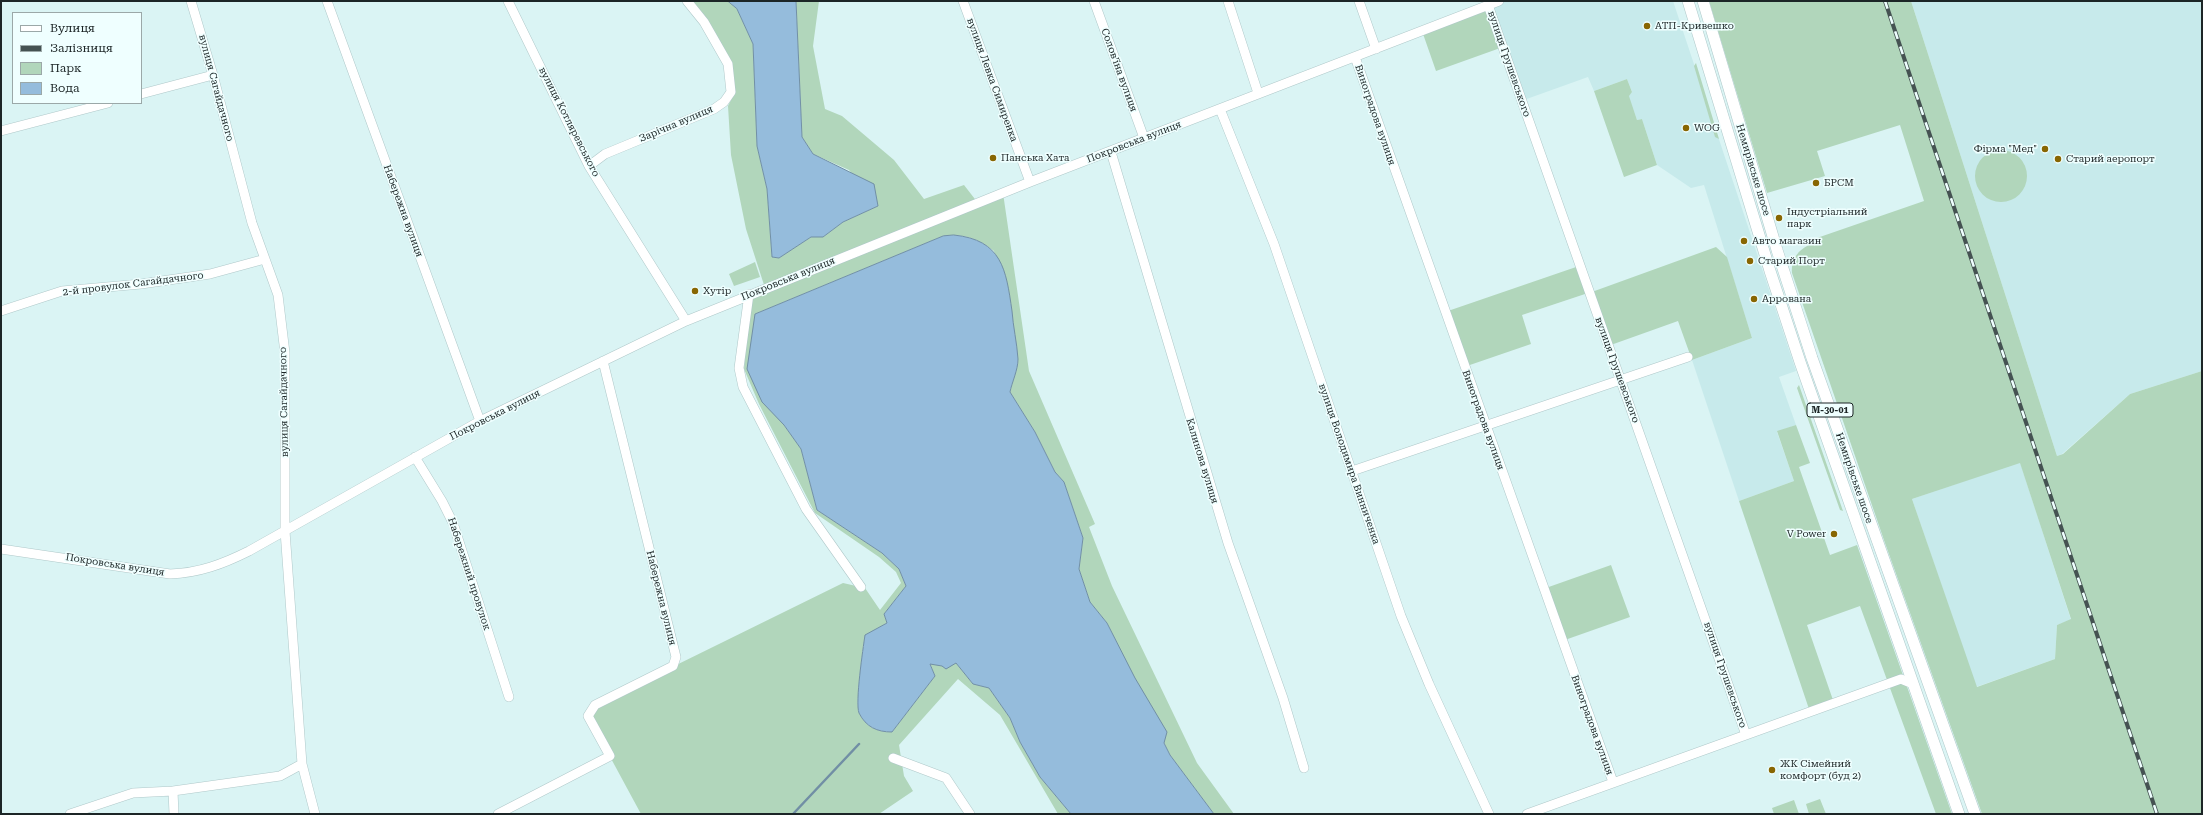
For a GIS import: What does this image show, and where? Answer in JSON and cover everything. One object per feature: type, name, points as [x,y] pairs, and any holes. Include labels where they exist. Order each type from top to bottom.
[{"type":"main road","name":"Немирівське шосе","points":[[1688,1],[1772,278],[1959,814]]},
{"type":"main road","name":"Немирівське шосе","points":[[1703,1],[1777,250],[1812,358],[1975,814]]},
{"type":"street","name":"вулиця Сагайдачного","points":[[191,1],[213,75],[252,223],[278,295],[284,353],[285,531],[302,764],[315,814]]},
{"type":"street","name":"Набережна вулиця","points":[[326,1],[480,422]]},
{"type":"street","name":"вулиця Котляревського","points":[[508,1],[589,166],[686,321]]},
{"type":"street","name":"Зарічна вулиця","points":[[589,166],[606,154],[714,109],[724,102],[731,92],[728,64],[704,22],[688,1]]},
{"type":"street","name":"вулиця Левка Симиренка","points":[[963,1],[1030,182]]},
{"type":"street","name":"Соловʼїна вулиця","points":[[1094,1],[1144,138]]},
{"type":"street","points":[[1228,1],[1258,93]]},
{"type":"street","points":[[1359,1],[1376,50]]},
{"type":"street","name":"Покровська вулиця","points":[[1,549],[157,573],[182,574],[219,565],[285,531],[414,457],[480,422],[686,321],[749,294],[1030,182],[1111,152],[1258,93],[1376,50],[1478,5],[1488,5],[1498,1]]},
{"type":"street","name":"вулиця Грушевського","points":[[1488,5],[1746,735]]},
{"type":"street","name":"Виноградова вулиця","points":[[1355,57],[1484,426],[1612,782]]},
{"type":"street","points":[[142,94],[213,75]]},
{"type":"street","points":[[1,131],[104,104]]},
{"type":"street","name":"вулиця Володимира Винниченка","points":[[1220,109],[1274,244],[1401,616],[1429,684],[1489,814]]},
{"type":"street","name":"Калинова вулиця","points":[[1111,152],[1228,543],[1283,698],[1304,768]]},
{"type":"street","name":"2-й провулок Сагайдачного","points":[[1,311],[62,291],[141,284],[210,274],[265,259]]},
{"type":"street","points":[[749,294],[738,368],[743,387],[806,509],[861,587]]},
{"type":"street","points":[[1352,471],[1688,357]]},
{"type":"street","name":"Набережна вулиця","points":[[498,814],[610,756],[588,716],[596,705],[673,666],[676,657],[602,361]]},
{"type":"street","name":"Набережний провулок","points":[[414,457],[442,501],[453,523],[508,697]]},
{"type":"street","points":[[1527,814],[1612,782],[1901,680],[1908,670]]},
{"type":"street","points":[[1901,680],[1913,684]]},
{"type":"street","points":[[893,758],[946,778],[970,814]]},
{"type":"street","points":[[70,814],[138,792],[173,791],[280,776],[302,764]]},
{"type":"street","points":[[173,791],[174,814]]},
{"type":"shaded area","points":[[1499,1],[1673,1],[1796,371],[1779,377],[1796,425],[1777,432],[1794,481],[1739,501],[1692,360],[1752,338],[1704,185],[1691,188],[1657,165],[1642,119],[1637,120],[1628,95],[1632,92],[1627,79],[1594,91],[1588,77],[1521,101],[1488,5]]},
{"type":"shaded area","points":[[1911,1],[2202,1],[2202,371],[2130,394],[2062,454],[2057,456]]},
{"type":"shaded area","points":[[2020,462],[2071,620],[2057,625],[2055,659],[1976,687],[1912,499]]},
{"type":"green space","points":[[692,1],[728,1],[737,9],[753,44],[757,146],[767,189],[772,257],[779,258],[811,237],[823,237],[843,222],[878,206],[849,170],[813,154],[802,137],[796,1],[819,1],[813,46],[825,109],[842,116],[894,160],[924,199],[964,185],[978,203],[1003,193],[1029,371],[1095,524],[1089,527],[1112,586],[1197,763],[1234,814],[1214,814],[1170,755],[1107,623],[1090,602],[1079,569],[1083,538],[1064,482],[1055,472],[1035,432],[1010,392],[1018,361],[994,251],[976,240],[964,236],[950,235],[943,236],[755,314],[784,425],[801,449],[817,510],[882,553],[899,569],[906,586],[884,614],[887,623],[865,636],[858,698],[859,713],[862,718],[872,728],[892,732],[935,676],[930,663],[942,666],[956,663],[973,684],[989,688],[1010,718],[1020,742],[1040,777],[1071,814],[1058,814],[1000,715],[958,679],[899,745],[904,776],[913,791],[879,814],[641,814],[588,716],[595,705],[843,583],[865,588],[880,610],[901,583],[896,572],[879,557],[815,513],[759,404],[744,369],[749,294],[765,288],[746,229],[731,155],[728,106],[735,92],[732,64]]},
{"type":"green space","points":[[1709,1],[1911,1],[2057,456],[2063,454],[2130,394],[2202,371],[2202,814],[1982,814],[1885,543],[1792,273],[1793,262],[1797,254],[1814,243],[1814,239],[1924,201],[1900,125],[1817,151],[1825,176],[1767,193]],"holes":[[[2020,463],[2071,619],[2057,625],[2055,659],[1977,687],[1912,499]]]},
{"type":"green space","points":[[1488,5],[1503,47],[1436,71],[1422,31]]},
{"type":"green space","points":[[1696,63],[1719,139],[1715,137],[1694,66]]},
{"type":"green space","points":[[1627,79],[1632,92],[1629,96],[1637,120],[1642,119],[1657,165],[1624,177],[1594,91]]},
{"type":"green space","points":[[2001,150],[2015,154],[2023,162],[2027,176],[2023,190],[2015,198],[2001,202],[1987,198],[1979,190],[1975,176],[1979,162],[1987,154]]},
{"type":"green space","points":[[1716,247],[1727,257],[1752,338],[1692,360],[1678,321],[1608,346],[1588,293],[1522,315],[1531,344],[1464,367],[1445,312],[1579,266],[1589,293]]},
{"type":"green space","points":[[755,262],[760,277],[734,286],[729,274]]},
{"type":"green space","points":[[1799,385],[1843,511],[1840,510],[1797,388]]},
{"type":"green space","points":[[1796,425],[1810,463],[1799,467],[1830,555],[1857,545],[1952,814],[1936,814],[1860,606],[1807,625],[1834,703],[1810,712],[1739,501],[1794,481],[1777,431]]},
{"type":"green space","points":[[1611,565],[1630,617],[1562,641],[1543,589]]},
{"type":"green space","points":[[1820,799],[1826,814],[1809,814],[1806,804]]},
{"type":"green space","points":[[1794,800],[1799,814],[1774,814],[1772,808]]},
{"type":"water","points":[[728,1],[796,1],[802,137],[813,154],[874,184],[878,206],[843,222],[823,237],[811,237],[779,258],[772,257],[767,189],[757,146],[753,44],[737,9]]},
{"type":"water","points":[[954,235],[970,238],[982,243],[992,250],[999,259],[1004,270],[1010,296],[1018,359],[1010,392],[1035,432],[1055,472],[1064,482],[1083,538],[1079,569],[1090,602],[1107,623],[1135,678],[1167,732],[1164,743],[1170,755],[1214,814],[1071,814],[1040,777],[1020,742],[1010,718],[989,688],[973,684],[956,663],[946,669],[942,666],[930,664],[935,676],[892,732],[872,728],[865,722],[859,713],[858,698],[865,635],[887,623],[884,614],[906,586],[899,569],[882,553],[817,510],[801,449],[784,425],[762,402],[747,369],[755,314],[943,236]]},
{"type":"waterway","points":[[793,814],[859,744]]},
{"type":"railway","points":[[1885,1],[2157,814]]},
{"type":"place","name":"АТП-Кривешко","points":[[1647,26]]},
{"type":"place","name":"WOG","points":[[1686,128]]},
{"type":"place","name":"Фірма \"Мед\"","points":[[2045,149]]},
{"type":"place","name":"Панська Хата","points":[[993,158]]},
{"type":"place","name":"Старий аеропорт","points":[[2058,159]]},
{"type":"place","name":"БРСМ","points":[[1816,183]]},
{"type":"place","name":"Індустріальний парк","points":[[1779,218]]},
{"type":"place","name":"Авто магазин","points":[[1744,241]]},
{"type":"place","name":"Старий Порт","points":[[1750,261]]},
{"type":"place","name":"Хутір","points":[[695,291]]},
{"type":"place","name":"Аррована","points":[[1754,299]]},
{"type":"place","name":"V Power","points":[[1834,534]]},
{"type":"place","name":"ЖК Сімейний комфорт (буд 2)","points":[[1772,770]]}]
